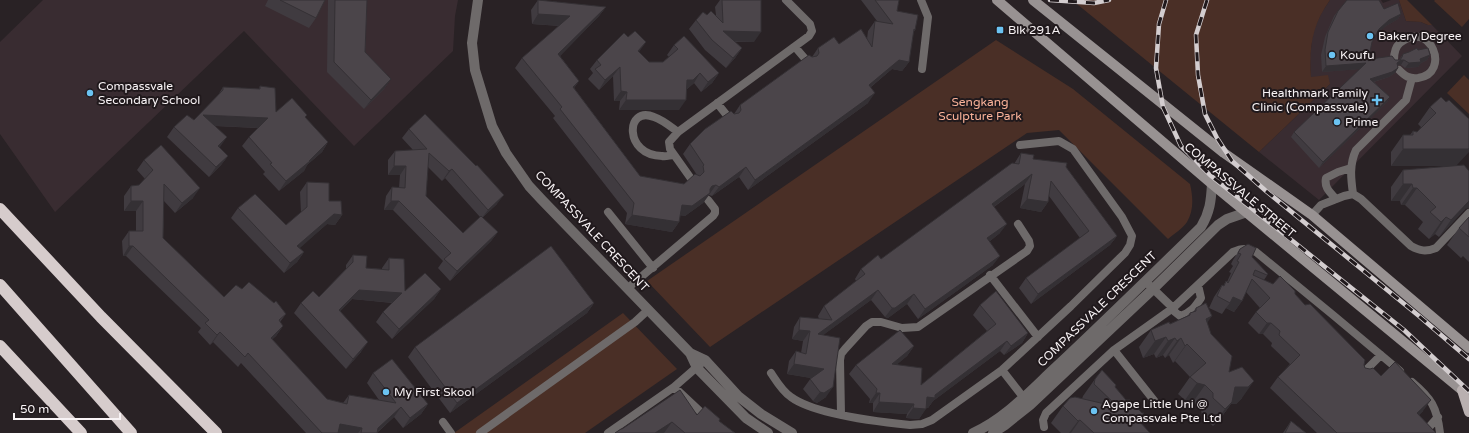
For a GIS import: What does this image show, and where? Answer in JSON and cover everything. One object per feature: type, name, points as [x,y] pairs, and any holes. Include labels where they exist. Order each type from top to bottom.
[{"type":"highway","points":[[0,205],[10,219]]},
{"type":"highway","points":[[0,209],[101,317],[216,433]]},
{"type":"highway","points":[[0,285],[131,433]]},
{"type":"highway","points":[[0,346],[81,433]]},
{"type":"main road","points":[[1466,393],[1469,412]]},
{"type":"street","name":"COMPASSVALE CRESCENT","points":[[478,0],[472,43],[475,70],[492,126],[506,153],[529,186],[690,353],[697,368],[746,418],[768,433]]},
{"type":"street","name":"COMPASSVALE STREET","points":[[997,0],[1212,184],[1466,393]]},
{"type":"street","name":"COMPASSVALE STREET","points":[[1033,0],[1224,153],[1312,215],[1469,348]]},
{"type":"street","name":"COMPASSVALE CRESCENT","points":[[1149,285],[1208,216],[1212,184]]},
{"type":"street","name":"COMPASSVALE CRESCENT","points":[[993,433],[1005,425],[1026,401],[1149,285],[1218,225],[1247,212]]},
{"type":"street","name":"COMPASSVALE CRESCENT","points":[[690,353],[705,360],[738,396],[761,414],[792,433]]},
{"type":"street","name":"COMPASSVALE CRESCENT","points":[[973,433],[985,428],[1026,401]]},
{"type":"lane","points":[[692,180],[674,155],[669,146],[669,142],[678,132],[809,36],[812,28],[810,24],[786,0]]},
{"type":"lane","points":[[921,0],[928,17],[922,69]]},
{"type":"lane","points":[[1394,60],[1394,55],[1398,45],[1406,38],[1417,37],[1427,41],[1434,50],[1435,60],[1431,70],[1423,77],[1412,78],[1404,76],[1399,70]]},
{"type":"lane","points":[[795,47],[807,61]]},
{"type":"lane","points":[[1353,194],[1351,168],[1356,150],[1406,100],[1412,78]]},
{"type":"lane","points":[[717,103],[729,118]]},
{"type":"lane","points":[[674,155],[661,157],[648,153],[638,146],[632,136],[633,127],[636,120],[644,116],[654,117],[678,132]]},
{"type":"lane","points":[[771,373],[778,385],[791,397],[809,406],[841,414],[910,425],[922,424],[932,420],[1002,370],[1125,253],[1130,245],[1132,236],[1122,217],[1073,149],[1059,141],[1020,145]]},
{"type":"lane","points":[[1336,199],[1326,189],[1326,178],[1351,168]]},
{"type":"lane","points":[[1312,215],[1321,205],[1353,194],[1361,198],[1411,246],[1420,251],[1430,251],[1436,248],[1469,213]]},
{"type":"lane","points":[[628,288],[713,216],[715,210],[708,200]]},
{"type":"lane","points":[[608,212],[653,268]]},
{"type":"lane","points":[[841,414],[841,354],[866,326],[872,322],[881,322],[902,328],[918,327],[922,320],[1027,250],[1030,246],[1030,242],[1018,224]]},
{"type":"lane","points":[[1044,427],[1043,420],[1046,413],[1114,350],[1173,308],[1233,252],[1244,248],[1256,252],[1334,315],[1420,389],[1434,405],[1438,417],[1440,433]]},
{"type":"lane","points":[[990,275],[1038,337]]},
{"type":"lane","points":[[1149,285],[1180,316],[1193,309],[1201,298],[1198,285]]},
{"type":"lane","points":[[480,433],[635,322],[648,310]]},
{"type":"lane","points":[[1114,350],[1156,403]]},
{"type":"lane","points":[[1361,375],[1381,355]]},
{"type":"lane","points":[[608,433],[674,387],[705,360]]},
{"type":"lane","points":[[1002,370],[1026,401]]},
{"type":"lane","points":[[674,387],[723,433]]},
{"type":"lane","points":[[1424,433],[1438,417]]},
{"type":"lane","points":[[443,422],[451,433]]},
{"type":"shaded area","name":"Compassvale Secondary School","points":[[43,0],[458,0],[455,16],[453,51],[354,146],[244,31],[55,212],[0,134],[0,42]]},
{"type":"shaded area","points":[[1330,0],[1381,0],[1383,3],[1391,0],[1399,0],[1406,21],[1421,22],[1432,25],[1462,56],[1319,200],[1259,152],[1330,84],[1311,77],[1310,57],[1313,31],[1322,12]]},
{"type":"green space","points":[[1072,0],[1330,0],[1319,18],[1313,37],[1311,46],[1311,77],[1328,75],[1330,84],[1259,152]]},
{"type":"green space","points":[[1399,0],[1407,0],[1432,25],[1421,22],[1406,21]]},
{"type":"green space","points":[[1469,0],[1469,19],[1462,27],[1434,1]]},
{"type":"green space","name":"Sengkang Sculpture Park","points":[[996,40],[1073,89],[1190,184],[1192,208],[1187,222],[1168,239],[1059,130],[1027,133],[710,347],[647,281]]},
{"type":"green space","points":[[1464,75],[1469,80],[1469,114],[1447,93]]},
{"type":"green space","points":[[623,313],[677,369],[585,433],[454,433]]},
{"type":"building","points":[[280,0],[325,0],[316,18]]},
{"type":"building","points":[[335,0],[367,0],[365,52],[391,79],[371,100],[334,62]]},
{"type":"building","points":[[538,0],[606,7],[558,54],[579,81],[573,87],[640,176],[684,184],[695,174],[700,176],[704,172],[704,165],[690,144],[705,129],[731,111],[734,114],[739,113],[741,110],[740,105],[809,55],[812,57],[817,56],[819,53],[818,48],[834,37],[839,44],[861,29],[872,47],[875,21],[893,24],[875,0],[899,0],[897,11],[918,15],[915,30],[914,29],[909,62],[899,60],[869,85],[875,93],[755,180],[746,167],[719,187],[716,185],[712,186],[710,193],[692,206],[682,205],[679,222],[632,215],[634,203],[560,109],[562,107],[522,58],[570,16],[538,14]]},
{"type":"building","points":[[722,0],[761,0],[761,32],[723,31],[742,48],[733,58],[712,40],[696,20],[703,12],[707,15],[711,11],[723,23]]},
{"type":"building","points":[[1347,0],[1379,0],[1384,9],[1398,3],[1401,14],[1389,20],[1379,29],[1372,42],[1368,61],[1371,59],[1392,56],[1395,60],[1400,60],[1403,54],[1417,48],[1418,50],[1428,48],[1430,55],[1420,59],[1421,62],[1409,63],[1401,60],[1397,63],[1398,68],[1392,72],[1370,79],[1390,97],[1323,162],[1294,132],[1366,63],[1326,66],[1325,50],[1328,32],[1338,11]]},
{"type":"building","points":[[635,31],[646,42],[638,51],[649,62],[663,62],[678,49],[674,45],[684,36],[719,73],[708,82],[700,73],[693,80],[687,80],[686,100],[626,100],[627,92],[621,91],[620,67],[605,80],[595,69],[601,65],[597,60],[624,33],[628,37]]},
{"type":"building","points":[[260,86],[275,88],[276,112],[292,98],[307,115],[305,117],[328,142],[310,161],[286,181],[270,164],[272,163],[249,137],[268,118],[203,115],[227,137],[218,146],[228,156],[216,167],[174,127],[187,115],[194,120],[223,90],[223,87],[260,89]]},
{"type":"building","points":[[1441,97],[1446,102],[1449,100],[1469,119],[1469,148],[1403,149],[1403,135],[1413,135],[1413,131],[1417,132],[1436,113],[1430,107]]},
{"type":"building","points":[[425,114],[476,166],[477,165],[504,195],[488,210],[452,169],[449,171],[429,153],[426,196],[463,233],[481,216],[498,232],[457,271],[444,259],[451,253],[399,201],[391,201],[392,187],[405,188],[406,166],[394,166],[395,151],[427,149],[409,129]]},
{"type":"building","points":[[161,145],[200,188],[182,203],[164,184],[163,238],[224,297],[236,285],[242,289],[249,282],[274,303],[276,301],[286,314],[279,320],[283,326],[271,338],[327,399],[347,404],[349,395],[396,403],[373,373],[392,359],[428,404],[410,418],[401,407],[378,428],[377,433],[361,433],[362,428],[340,424],[338,433],[322,433],[248,353],[245,357],[220,332],[217,335],[205,323],[209,320],[133,246],[129,246],[129,231],[143,231],[143,201],[131,201],[131,186],[139,185],[153,170],[144,160]]},
{"type":"building","points":[[1021,153],[1034,155],[1033,159],[1067,163],[1066,167],[1117,236],[1038,294],[1026,278],[1089,231],[1051,181],[1048,202],[1027,199],[1032,174],[992,204],[1007,224],[987,238],[1000,256],[925,309],[914,294],[895,308],[892,308],[878,290],[818,334],[840,338],[833,387],[824,393],[820,392],[810,379],[824,369],[794,364],[796,351],[806,354],[810,331],[799,330],[800,317],[832,320],[824,306],[865,274],[861,269],[878,255],[881,259],[1012,163],[1019,164]]},
{"type":"building","points":[[1464,165],[1469,171],[1469,201],[1451,220],[1446,217],[1441,222],[1430,212],[1436,207],[1417,188],[1413,188],[1412,184],[1403,184],[1403,170]]},
{"type":"building","points":[[307,182],[329,183],[329,201],[341,201],[342,215],[334,214],[297,246],[304,252],[290,263],[238,208],[255,194],[286,225],[307,207]]},
{"type":"building","points":[[1469,217],[1469,237],[1459,228]]},
{"type":"building","points":[[1248,244],[1256,248],[1252,257],[1268,274],[1267,275],[1255,270],[1253,275],[1273,284],[1280,276],[1295,291],[1295,294],[1305,305],[1310,304],[1365,360],[1365,368],[1373,368],[1381,376],[1395,362],[1431,400],[1417,413],[1436,433],[1337,433],[1278,377],[1300,355],[1279,335],[1280,331],[1271,323],[1267,323],[1256,312],[1270,298],[1252,279],[1242,301],[1233,297],[1230,303],[1217,296],[1222,285],[1224,286],[1226,281],[1228,283],[1239,262],[1237,261],[1241,254],[1238,253],[1240,249]]},
{"type":"building","points":[[551,246],[594,303],[457,403],[415,347]]},
{"type":"building","points":[[353,255],[367,256],[366,268],[389,270],[389,258],[404,259],[405,291],[425,273],[441,289],[399,329],[383,312],[402,293],[359,290],[339,310],[368,342],[353,359],[301,303],[313,291],[319,297],[353,262]]},
{"type":"building","points":[[996,291],[1028,333],[1011,346],[1007,341],[935,395],[935,398],[927,397],[926,409],[913,408],[914,404],[879,402],[880,393],[876,393],[877,389],[856,365],[900,330],[914,346],[892,364],[922,368],[921,385],[996,324],[980,305]]},
{"type":"building","points":[[1206,303],[1212,316],[1206,319],[1211,334],[1232,356],[1229,372],[1242,367],[1254,381],[1248,387],[1235,387],[1232,402],[1225,409],[1213,398],[1213,393],[1205,385],[1197,383],[1190,377],[1206,363],[1187,344],[1185,346],[1181,338],[1177,341],[1175,338],[1168,341],[1166,337],[1155,341],[1151,330],[1169,322],[1170,324],[1190,315],[1190,313],[1196,311],[1196,308]]},
{"type":"building","points":[[1102,370],[1116,385],[1115,387],[1126,400],[1130,400],[1142,413],[1144,413],[1138,420],[1150,433],[1094,433],[1080,420],[1078,421],[1063,406],[1070,398],[1075,397],[1118,407],[1094,384],[1095,379]]},
{"type":"building","points":[[680,390],[697,415],[705,406],[720,419],[719,421],[735,433],[685,433],[672,422],[655,433],[615,433],[622,429]]},
{"type":"building","points":[[1291,421],[1306,433],[1285,433]]},
{"type":"railway","points":[[1050,0],[1094,3],[1109,0]]},
{"type":"railway","points":[[1166,0],[1159,24],[1156,68],[1163,107],[1181,146],[1210,175],[1404,330],[1469,391]]},
{"type":"railway","points":[[1207,0],[1196,35],[1198,75],[1205,114],[1217,138],[1232,161],[1266,191],[1419,316],[1469,359]]},
{"type":"place","name":"Blk 291A","points":[[1000,30]]},
{"type":"place","name":"Bakery Degree","points":[[1370,36]]},
{"type":"place","name":"Koufu","points":[[1332,55]]},
{"type":"place","name":"Compassvale Secondary School","points":[[90,93]]},
{"type":"place","name":"Healthmark Family Clinic (Compassvale)","points":[[1377,100]]},
{"type":"place","name":"Prime","points":[[1337,122]]},
{"type":"place","name":"My First Skool","points":[[386,392]]},
{"type":"place","name":"Agape Little Uni @ Compassvale Pte Ltd","points":[[1094,411]]}]
